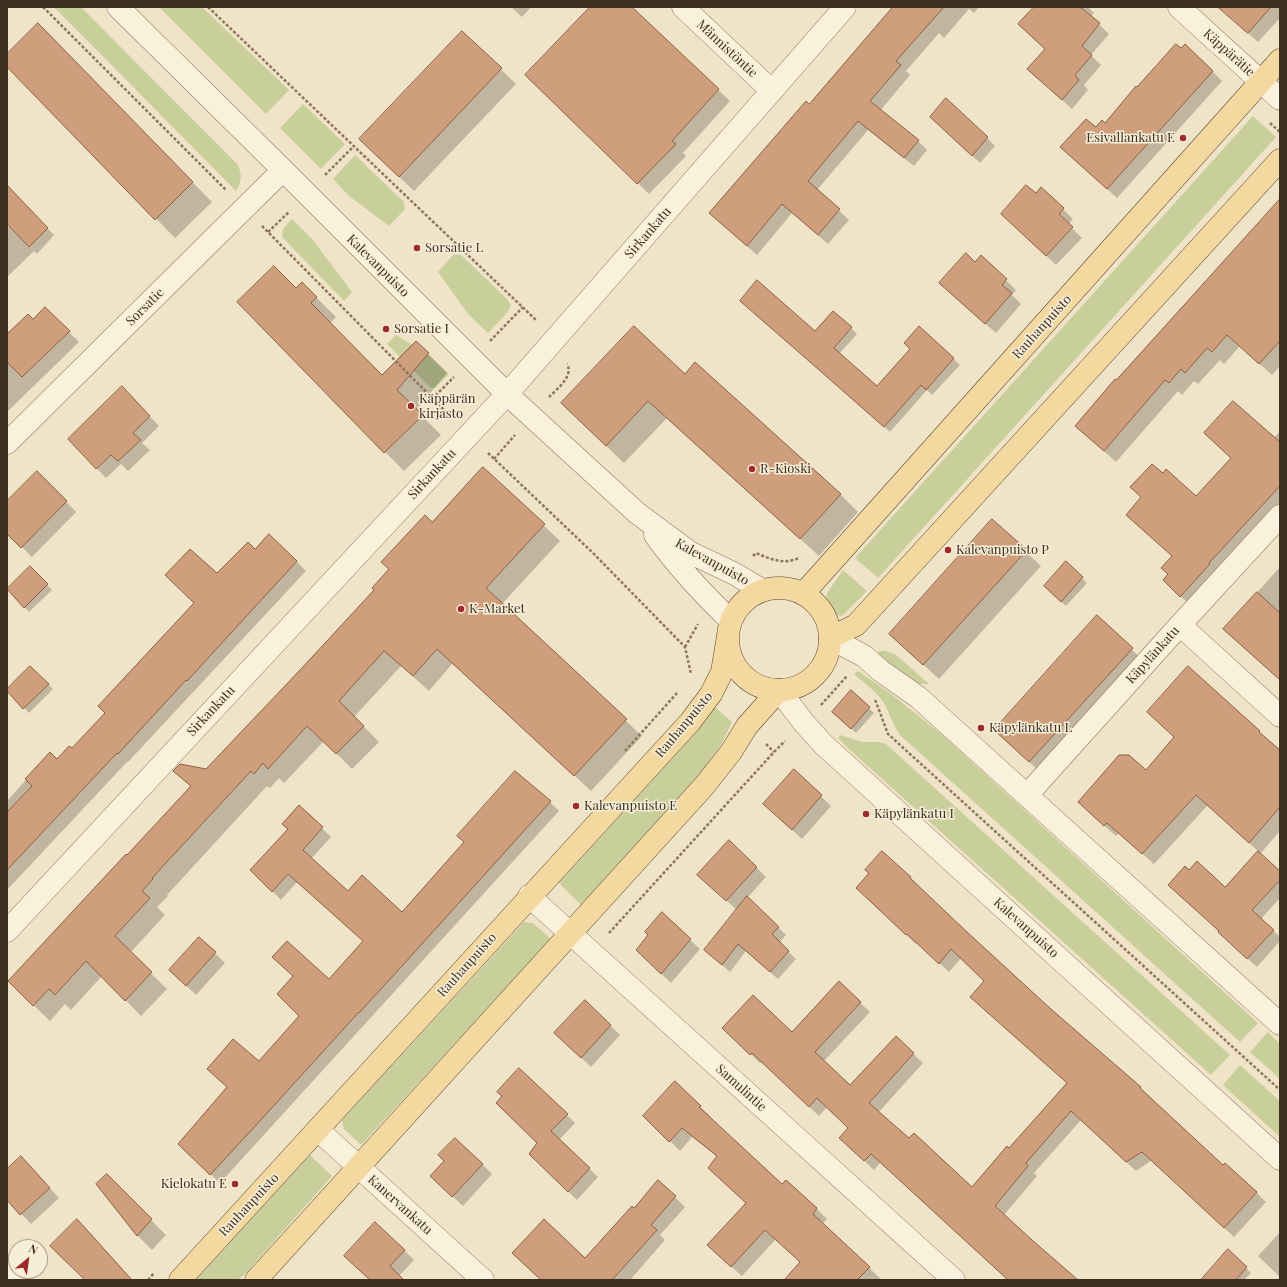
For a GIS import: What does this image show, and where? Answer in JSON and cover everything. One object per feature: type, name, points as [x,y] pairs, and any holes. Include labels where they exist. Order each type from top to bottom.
[{"type":"main road","name":"Rauhanpuisto","points":[[803,594],[1280,60]]},
{"type":"main road","points":[[830,638],[856,625],[1280,160]]},
{"type":"main road","points":[[788,588],[803,594],[814,602],[824,613],[830,638],[826,659],[821,668],[809,680],[795,687],[779,690],[763,688],[748,680],[737,668],[730,653],[729,629],[743,602],[762,590],[788,588]]},
{"type":"main road","name":"Rauhanpuisto","points":[[180,1280],[318,1130],[529,896],[690,722],[711,694],[722,672],[729,629]]},
{"type":"main road","points":[[256,1280],[706,785],[731,752],[747,726],[779,690]]},
{"type":"street","name":"Kalevanpuisto","points":[[118,7],[531,417],[644,519],[691,553],[735,574],[762,590]]},
{"type":"street","name":"Männistöntie","points":[[683,7],[772,91]]},
{"type":"street","name":"Sirkankatu","points":[[7,931],[507,394],[845,7]]},
{"type":"street","name":"Käppärätie","points":[[1179,7],[1280,99]]},
{"type":"street","name":"Sorsatie","points":[[7,443],[283,170]]},
{"type":"street","name":"Käpylänkatu","points":[[1027,795],[1280,516]]},
{"type":"street","name":"Kalevanpuisto","points":[[644,519],[670,555],[710,601],[729,629]]},
{"type":"street","points":[[1180,625],[1280,716]]},
{"type":"street","points":[[830,638],[864,656],[881,671],[918,697],[1280,1024]]},
{"type":"street","name":"Kalevanpuisto","points":[[779,690],[804,723],[824,745],[1280,1159]]},
{"type":"street","name":"Samulintie","points":[[529,896],[954,1280]]},
{"type":"street","name":"Kanervankatu","points":[[318,1130],[483,1280]]},
{"type":"street","points":[[7,1266],[21,1280]]},
{"type":"path","points":[[43,7],[245,208],[469,435],[593,553],[685,647],[691,676],[711,694]]},
{"type":"path","points":[[208,7],[523,307],[541,325],[553,341],[569,367],[567,378],[494,459]]},
{"type":"path","points":[[735,574],[756,553],[776,561],[793,561],[804,555]]},
{"type":"path","points":[[685,647],[710,601]]},
{"type":"path","points":[[871,697],[876,702],[888,734],[1280,1090]]},
{"type":"path","points":[[747,726],[774,752]]},
{"type":"green space","points":[[54,7],[81,7],[238,165],[241,178],[236,191]]},
{"type":"green space","points":[[159,7],[202,7],[289,90],[266,114]]},
{"type":"green space","points":[[303,104],[345,144],[321,169],[280,128]]},
{"type":"green space","points":[[1253,116],[1276,137],[878,578],[855,558]]},
{"type":"green space","points":[[355,155],[404,202],[405,209],[389,226],[349,196],[333,179]]},
{"type":"green space","points":[[292,219],[312,239],[352,292],[344,301],[282,237],[283,229]]},
{"type":"green space","points":[[454,254],[461,255],[505,297],[511,305],[507,313],[488,333],[468,314],[438,272]]},
{"type":"green space","points":[[396,335],[428,354],[449,374],[435,388],[431,388],[387,344]]},
{"type":"green space","points":[[843,570],[867,591],[842,616],[836,615],[826,601],[827,593]]},
{"type":"green space","points":[[880,651],[895,654],[929,684],[919,684],[912,681],[876,654]]},
{"type":"green space","points":[[858,671],[890,693],[940,733],[1258,1023],[1240,1042],[901,736],[881,699],[854,674]]},
{"type":"green space","points":[[715,707],[732,722],[721,745],[700,774],[581,905],[559,883],[701,727]]},
{"type":"green space","points":[[840,735],[863,742],[879,742],[886,744],[1230,1055],[1211,1075],[851,751],[838,738]]},
{"type":"green space","points":[[524,922],[533,923],[551,939],[361,1145],[344,1129],[342,1120]]},
{"type":"green space","points":[[1268,1032],[1280,1044],[1280,1079],[1250,1052]]},
{"type":"green space","points":[[1240,1065],[1280,1101],[1280,1137],[1223,1085]]},
{"type":"green space","points":[[310,1155],[332,1176],[245,1274],[238,1280],[196,1280]]},
{"type":"building","points":[[590,7],[632,7],[719,89],[672,141],[676,144],[637,184],[525,75]]},
{"type":"building","points":[[893,7],[944,7],[896,61],[901,65],[870,101],[919,140],[904,158],[858,121],[808,181],[840,209],[818,235],[782,204],[747,246],[709,213],[806,101],[809,104]]},
{"type":"building","points":[[1034,7],[1080,7],[1100,23],[1082,46],[1092,55],[1075,75],[1079,80],[1062,100],[1027,69],[1045,49],[1018,24]]},
{"type":"building","points":[[1218,7],[1271,7],[1248,33]]},
{"type":"building","points":[[38,23],[193,182],[155,220],[7,67],[7,54]]},
{"type":"building","points":[[462,31],[502,68],[399,177],[359,139]]},
{"type":"building","points":[[1176,44],[1181,48],[1185,44],[1213,71],[1107,189],[1060,147],[1086,119],[1096,127],[1102,120],[1105,123],[1136,86],[1137,87]]},
{"type":"building","points":[[946,98],[988,137],[972,156],[930,117]]},
{"type":"building","points":[[7,185],[48,228],[29,247],[7,224]]},
{"type":"building","points":[[1026,185],[1036,193],[1041,187],[1064,208],[1059,214],[1073,227],[1046,256],[1001,214]]},
{"type":"building","points":[[1280,199],[1280,341],[1259,364],[1227,335],[1212,352],[1207,348],[1185,373],[1181,369],[1169,383],[1165,380],[1104,451],[1075,426],[1115,379],[1116,380]]},
{"type":"building","points":[[966,253],[975,262],[981,255],[1007,279],[1002,285],[1012,293],[985,324],[939,283]]},
{"type":"building","points":[[274,266],[296,288],[302,282],[317,297],[311,303],[382,375],[416,341],[429,353],[397,390],[423,415],[384,453],[237,302]]},
{"type":"building","points":[[757,280],[815,331],[833,311],[852,327],[834,348],[877,386],[910,349],[904,343],[919,326],[954,358],[926,390],[921,385],[884,427],[740,301]]},
{"type":"building","points":[[45,307],[70,331],[22,377],[7,362],[7,334],[28,314],[33,319]]},
{"type":"building","points":[[634,326],[685,374],[695,362],[841,494],[800,539],[648,401],[606,446],[561,403]]},
{"type":"building","points":[[122,386],[150,416],[133,433],[141,440],[118,461],[111,455],[96,469],[68,439]]},
{"type":"building","points":[[1233,401],[1280,442],[1280,486],[1209,563],[1210,564],[1180,597],[1163,580],[1168,574],[1161,568],[1172,556],[1126,515],[1141,497],[1130,487],[1152,464],[1163,473],[1166,469],[1196,496],[1231,458],[1204,433]]},
{"type":"building","points":[[483,467],[545,524],[486,588],[627,719],[574,776],[437,649],[413,676],[384,651],[339,701],[364,726],[336,754],[307,726],[268,769],[263,763],[254,774],[251,771],[152,878],[153,879],[142,891],[150,898],[115,936],[152,972],[125,1001],[86,961],[55,995],[49,989],[33,1006],[8,981],[191,786],[173,771],[180,764],[206,769],[374,590],[372,588],[389,569],[381,562],[425,515],[432,522]]},
{"type":"building","points":[[37,471],[67,501],[21,548],[7,534],[7,501]]},
{"type":"building","points":[[992,519],[1027,550],[923,665],[889,634]]},
{"type":"building","points":[[269,534],[297,561],[187,681],[186,680],[118,754],[117,753],[7,870],[7,812],[32,786],[25,779],[50,752],[57,759],[69,746],[72,748],[105,713],[98,706],[194,603],[165,575],[190,549],[217,573],[248,542],[255,549]]},
{"type":"building","points":[[1066,561],[1083,577],[1061,602],[1044,586]]},
{"type":"building","points":[[30,566],[48,584],[24,608],[7,589]]},
{"type":"building","points":[[1257,592],[1280,613],[1280,680],[1223,629]]},
{"type":"building","points":[[1097,615],[1133,648],[1029,762],[994,730]]},
{"type":"building","points":[[30,666],[49,684],[23,709],[7,691],[7,689]]},
{"type":"building","points":[[1188,666],[1280,750],[1280,807],[1249,843],[1196,795],[1142,854],[1107,823],[1104,826],[1078,802],[1119,755],[1129,755],[1146,770],[1174,737],[1147,712]]},
{"type":"building","points":[[851,690],[870,707],[851,729],[832,712]]},
{"type":"building","points":[[794,769],[822,795],[792,830],[763,804]]},
{"type":"building","points":[[515,771],[551,801],[210,1175],[178,1144],[227,1087],[207,1069],[233,1039],[259,1061],[299,1016],[277,994],[293,976],[272,957],[287,941],[329,979],[363,941],[288,874],[272,892],[250,870],[288,829],[282,824],[299,805],[323,827],[303,850],[348,891],[362,875],[402,912],[464,842],[457,836]]},
{"type":"building","points":[[729,840],[757,867],[726,901],[697,875]]},
{"type":"building","points":[[882,851],[1052,1010],[1141,1087],[1140,1088],[1223,1165],[1225,1163],[1257,1192],[1224,1228],[1142,1152],[1126,1162],[1071,1111],[1026,1163],[1028,1166],[995,1206],[1078,1280],[1008,1280],[871,1154],[864,1161],[839,1138],[848,1128],[817,1098],[809,1107],[752,1053],[750,1055],[722,1028],[753,995],[792,1032],[839,981],[861,1002],[815,1052],[850,1085],[896,1036],[914,1053],[869,1103],[909,1138],[914,1133],[972,1187],[1007,1146],[1009,1148],[1067,1083],[970,997],[984,981],[951,949],[939,964],[856,888],[869,873],[865,870]]},
{"type":"building","points":[[1258,851],[1280,871],[1280,880],[1252,910],[1274,930],[1247,959],[1218,932],[1219,931],[1168,885],[1185,866],[1189,870],[1197,861],[1225,887]]},
{"type":"building","points":[[747,896],[779,927],[772,934],[789,951],[770,972],[738,944],[722,965],[704,950]]},
{"type":"building","points":[[662,912],[691,939],[661,974],[636,950],[648,935],[645,932]]},
{"type":"building","points":[[199,937],[216,952],[186,986],[169,970]]},
{"type":"building","points":[[585,1000],[611,1025],[581,1058],[554,1033]]},
{"type":"building","points":[[519,1068],[568,1114],[551,1131],[590,1168],[568,1192],[529,1154],[537,1143],[496,1103],[502,1096],[497,1092]]},
{"type":"building","points":[[675,1081],[701,1106],[699,1107],[782,1184],[786,1180],[817,1208],[813,1214],[870,1267],[857,1280],[784,1280],[800,1262],[765,1230],[731,1267],[707,1245],[746,1203],[708,1168],[717,1156],[682,1128],[669,1142],[643,1116]]},
{"type":"building","points":[[455,1138],[483,1164],[452,1197],[430,1176],[444,1161],[438,1155]]},
{"type":"building","points":[[21,1156],[50,1188],[20,1215],[7,1200],[7,1169]]},
{"type":"building","points":[[107,1174],[152,1219],[137,1236],[96,1184]]},
{"type":"building","points":[[658,1180],[676,1196],[651,1225],[657,1230],[612,1280],[541,1280],[512,1253],[544,1219],[585,1258],[632,1206],[634,1208]]},
{"type":"building","points":[[77,1219],[132,1280],[85,1280],[50,1246]]},
{"type":"building","points":[[375,1222],[405,1250],[390,1266],[404,1280],[370,1280],[344,1256]]},
{"type":"building","points":[[1228,1249],[1247,1267],[1236,1280],[1201,1280]]},
{"type":"place","name":"Esivallankatu E","points":[[1183,138]]},
{"type":"place","name":"Sorsatie L","points":[[417,248]]},
{"type":"place","name":"Sorsatie I","points":[[386,329]]},
{"type":"place","name":"Käppärän kirjasto","points":[[411,406]]},
{"type":"place","name":"R-Kioski","points":[[752,469]]},
{"type":"place","name":"Kalevanpuisto P","points":[[948,550]]},
{"type":"place","name":"K-Market","points":[[461,609]]},
{"type":"place","name":"Käpylänkatu L","points":[[981,728]]},
{"type":"place","name":"Kalevanpuisto E","points":[[576,806]]},
{"type":"place","name":"Käpylänkatu I","points":[[866,814]]},
{"type":"place","name":"Kielokatu E","points":[[235,1184]]}]
